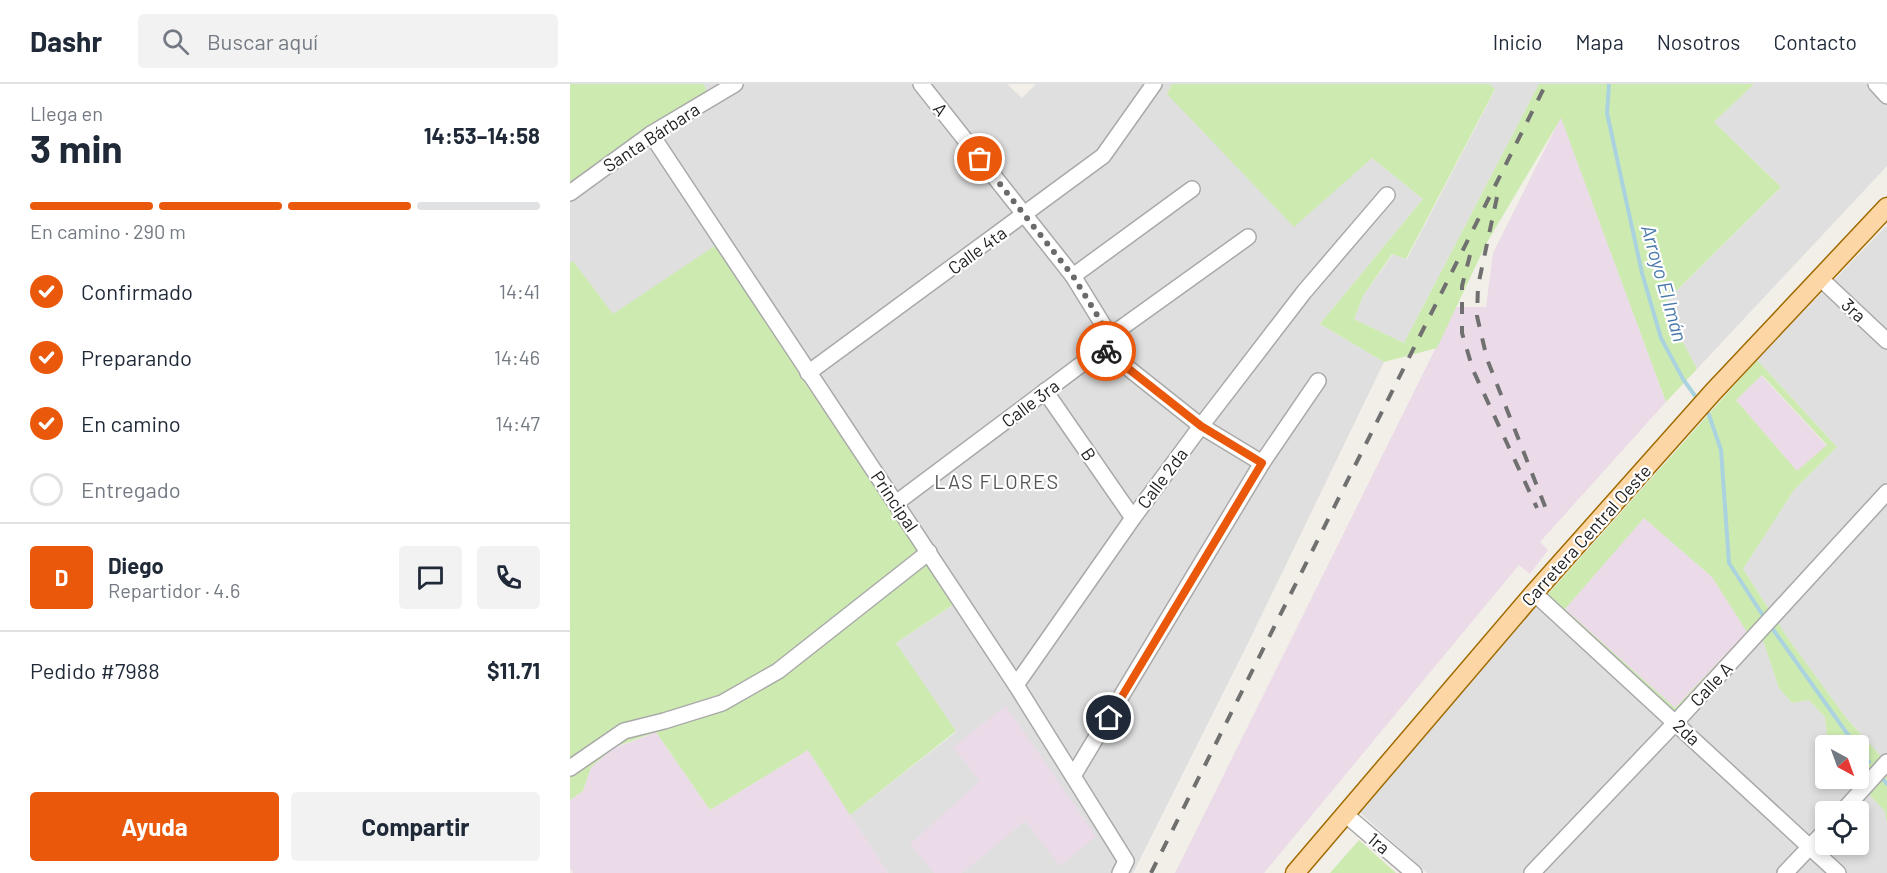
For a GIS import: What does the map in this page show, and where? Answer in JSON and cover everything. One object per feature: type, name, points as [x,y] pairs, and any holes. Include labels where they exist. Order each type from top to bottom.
[{"type":"main road","name":"Carretera Central Oeste","points":[[1295,873],[1534,593],[1713,392],[1887,207]]},
{"type":"street","name":"Santa Bárbara","points":[[570,193],[651,134],[735,84]]},
{"type":"street","name":"A","points":[[921,84],[1073,276],[1106,342],[1201,426],[1262,463]]},
{"type":"street","name":"Calle 4ta","points":[[808,373],[1103,156],[1154,84]]},
{"type":"street","points":[[1876,84],[1887,96]]},
{"type":"street","name":"Principal","points":[[651,134],[1016,685],[1126,861],[1120,873]]},
{"type":"street","points":[[1073,276],[1192,189]]},
{"type":"street","name":"Calle 2da","points":[[1016,685],[1133,518],[1201,426],[1304,292],[1387,195]]},
{"type":"street","name":"Calle 3ra","points":[[896,503],[1106,342],[1248,237]]},
{"type":"street","name":"3ra","points":[[1820,278],[1887,341]]},
{"type":"street","points":[[1073,777],[1262,463],[1317,381]]},
{"type":"street","name":"B","points":[[1045,391],[1133,518]]},
{"type":"street","name":"Calle A","points":[[1532,873],[1676,722],[1887,492]]},
{"type":"street","points":[[570,768],[624,730],[664,721],[722,703],[778,671],[929,552]]},
{"type":"street","name":"2da","points":[[1534,593],[1838,873]]},
{"type":"street","points":[[1852,801],[1887,762]]},
{"type":"street","name":"1ra","points":[[1345,814],[1414,873]]},
{"type":"street","points":[[1785,873],[1815,841]]},
{"type":"shaded area","name":"LAS FLORES","points":[[704,84],[1007,84],[1022,98],[1036,84],[1172,84],[1167,94],[1372,158],[1423,199],[1320,324],[1384,362],[1251,637],[1133,873],[888,873],[850,815],[956,732],[896,643],[958,602],[719,244],[613,315],[573,261],[570,263],[570,193],[710,100]]},
{"type":"shaded area","points":[[1489,84],[1539,84],[1404,343],[1354,319],[1363,296],[1393,254],[1407,259],[1495,90]]},
{"type":"shaded area","points":[[1754,84],[1887,84],[1887,166],[1697,369],[1663,304],[1781,187],[1714,122]]},
{"type":"shaded area","points":[[1561,117],[1666,402],[1540,542],[1548,550],[1530,574],[1519,565],[1264,873],[1175,873],[1456,307],[1486,307],[1493,253]]},
{"type":"shaded area","points":[[1887,225],[1887,763],[1869,743],[1869,735],[1862,735],[1847,719],[1787,637],[1743,569],[1794,490],[1837,447],[1757,360]]},
{"type":"shaded area","points":[[1761,375],[1827,446],[1797,472],[1736,400]]},
{"type":"shaded area","points":[[1643,517],[1712,577],[1748,632],[1675,708],[1565,609]]},
{"type":"shaded area","points":[[1540,602],[1677,726],[1762,636],[1779,688],[1792,703],[1809,700],[1825,717],[1827,735],[1815,735],[1815,789],[1864,789],[1885,811],[1887,825],[1887,873],[1427,873],[1357,810]]},
{"type":"shaded area","points":[[1006,706],[1096,836],[1060,866],[1025,821],[962,873],[934,873],[910,844],[980,781],[953,747]]},
{"type":"shaded area","points":[[656,732],[710,810],[808,750],[888,873],[573,873],[570,868],[570,800],[583,791],[590,767],[615,748]]},
{"type":"green space","points":[[570,84],[704,84],[710,100],[570,193]]},
{"type":"green space","points":[[1172,84],[1489,84],[1495,89],[1406,259],[1392,254],[1363,296],[1354,319],[1404,343],[1539,84],[1754,84],[1714,122],[1781,187],[1663,304],[1697,369],[1666,402],[1561,118],[1486,244],[1437,348],[1384,362],[1320,324],[1423,199],[1372,158],[1294,227],[1167,94]]},
{"type":"green space","points":[[719,243],[959,601],[896,643],[956,731],[850,815],[808,750],[710,810],[656,732],[615,747],[591,767],[583,791],[570,800],[570,263],[573,261],[613,314]]},
{"type":"green space","points":[[1757,360],[1837,447],[1794,490],[1743,569],[1787,637],[1847,719],[1862,735],[1827,735],[1825,717],[1809,700],[1792,703],[1779,688],[1762,637],[1677,726],[1541,602]],"holes":[[[1762,375],[1827,445],[1797,471],[1736,400]],[[1644,518],[1712,577],[1747,632],[1675,708],[1565,609]]]},
{"type":"green space","points":[[1869,743],[1887,763],[1887,825],[1885,811],[1864,789],[1869,789]]},
{"type":"green space","points":[[1359,840],[1396,873],[1330,873]]},
{"type":"waterway","name":"Arroyo El Imán","points":[[1609,84],[1607,113],[1642,273],[1661,338],[1683,379],[1698,400]]},
{"type":"waterway","name":"Arroyo El Imán","points":[[1705,409],[1721,450],[1729,563],[1762,614]]},
{"type":"waterway","name":"Arroyo El Imán","points":[[1772,628],[1848,735]]},
{"type":"waterway","name":"Arroyo El Imán","points":[[1882,778],[1887,784]]},
{"type":"railway","points":[[1151,873],[1546,84]]},
{"type":"railway","points":[[1497,197],[1478,286],[1477,316],[1487,359],[1548,514]]},
{"type":"railway","points":[[1470,255],[1462,286],[1462,333],[1473,370],[1537,508]]},
{"type":"way so far","points":[[980,159],[1073,276],[1110,336],[1103,348],[1106,351]]},
{"type":"district","name":"LAS FLORES","points":[[997,481]]},
{"type":"route","points":[[1106,351],[1201,426],[1262,463],[1109,718]]}]
